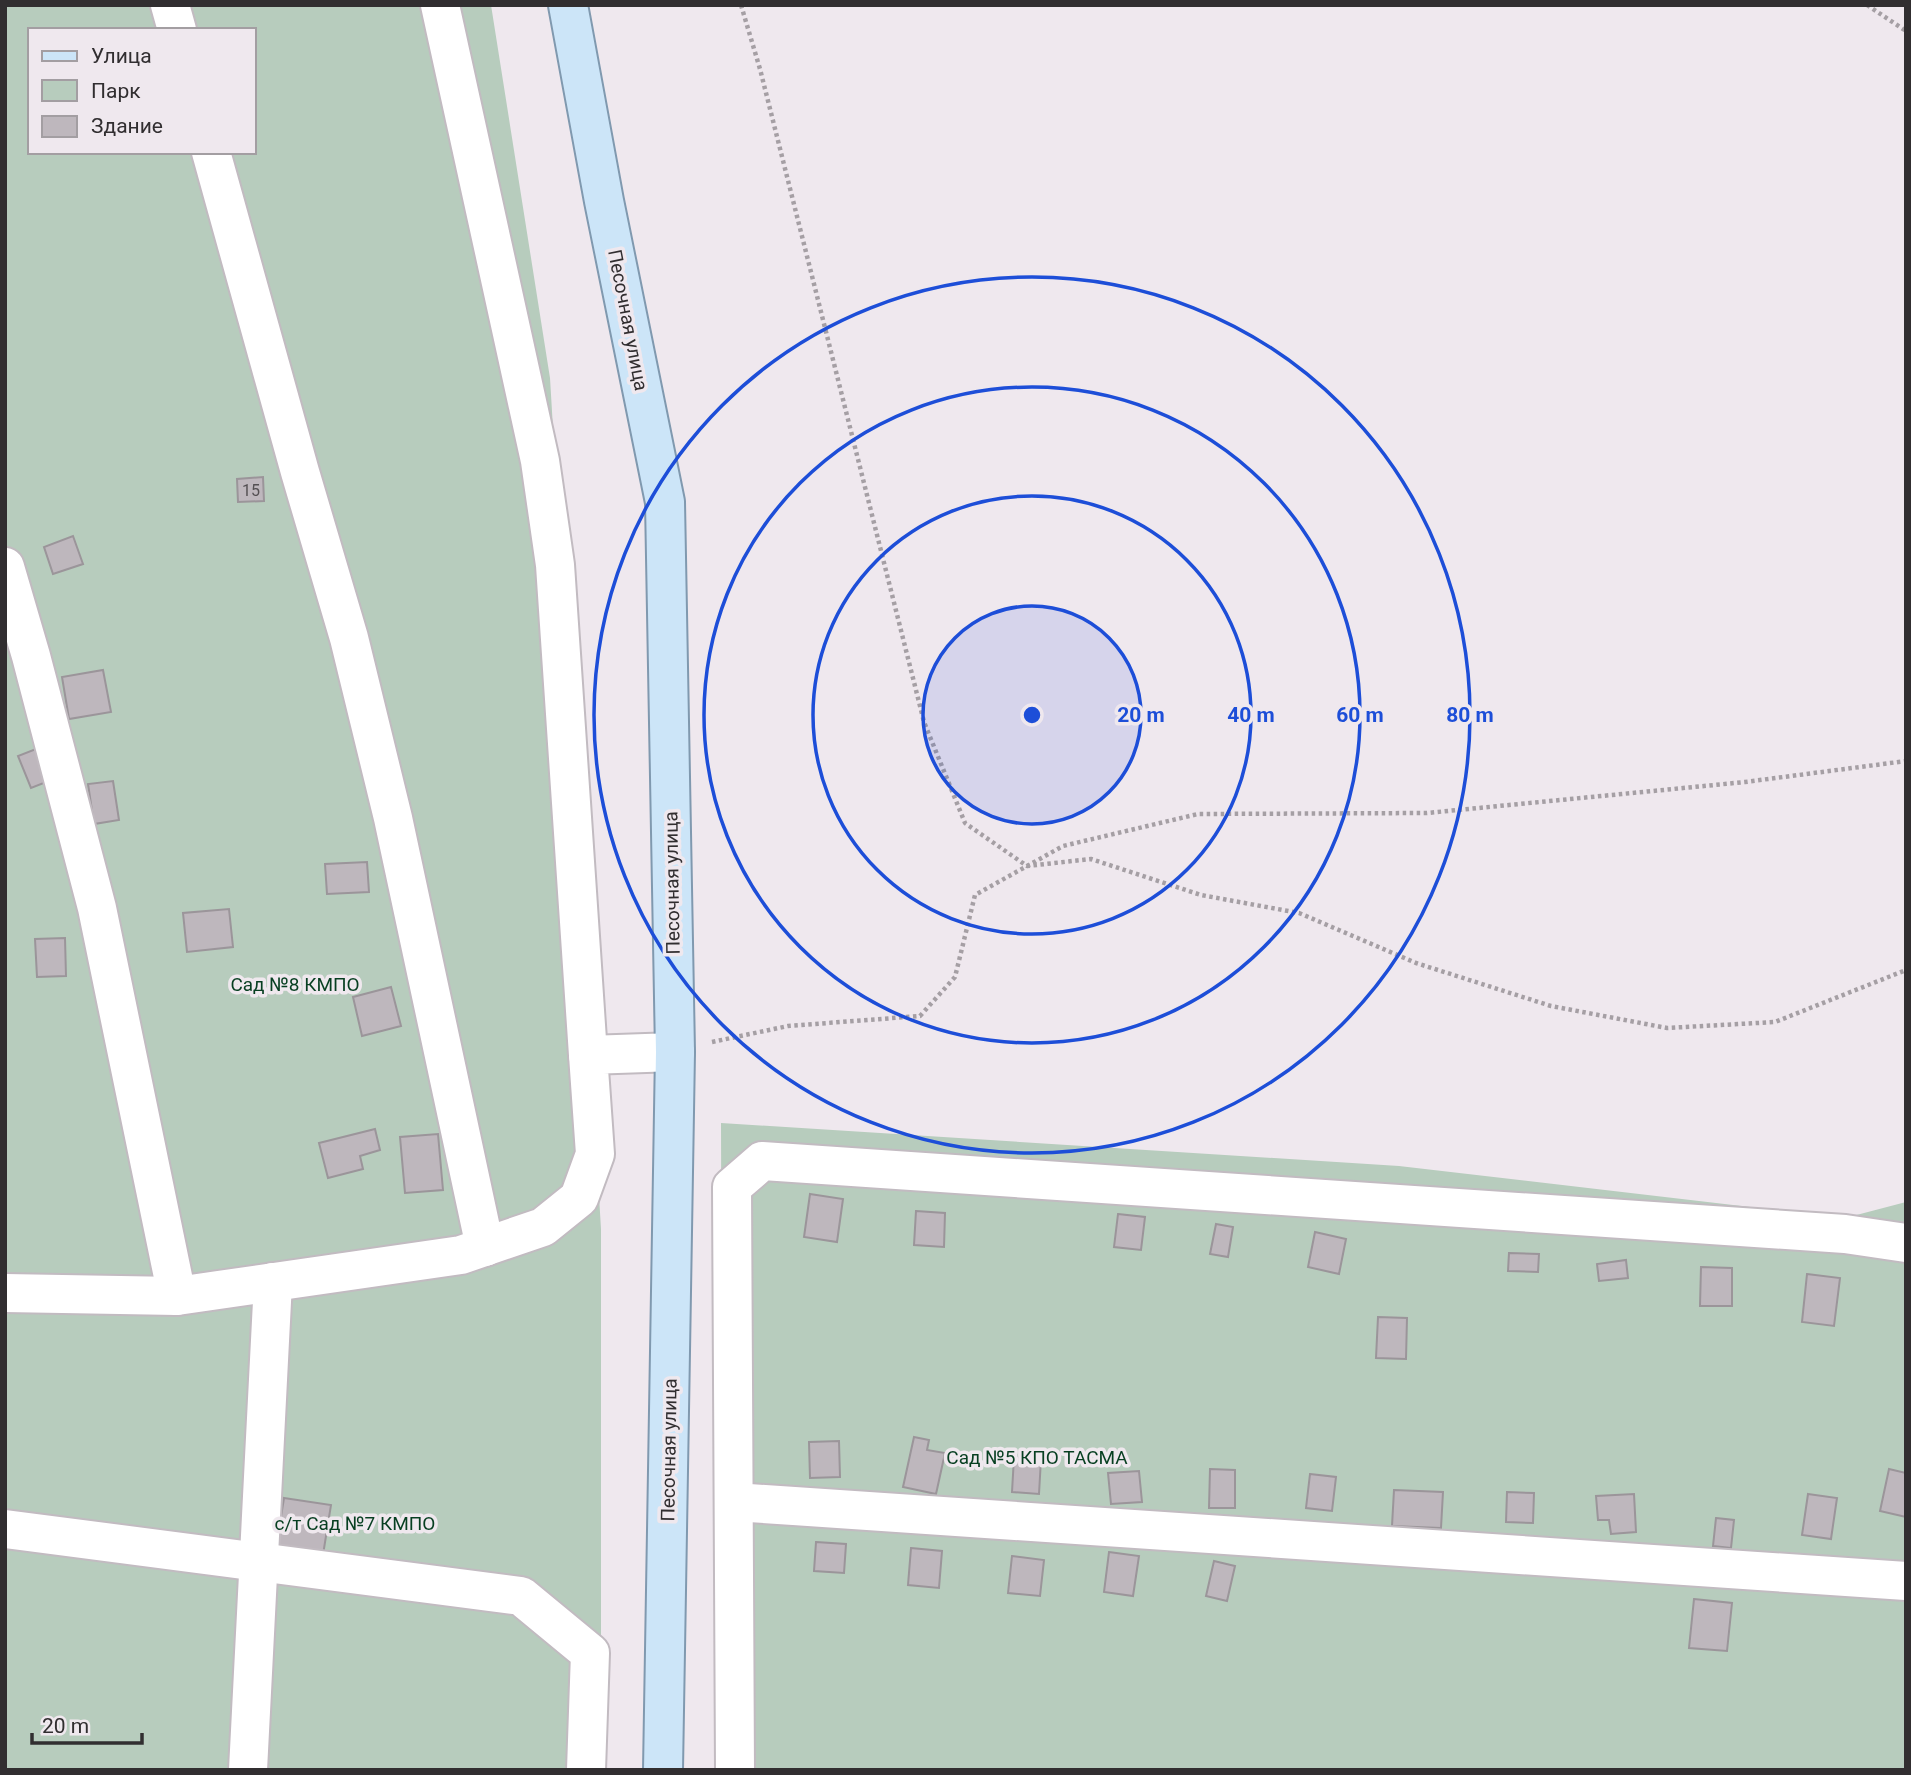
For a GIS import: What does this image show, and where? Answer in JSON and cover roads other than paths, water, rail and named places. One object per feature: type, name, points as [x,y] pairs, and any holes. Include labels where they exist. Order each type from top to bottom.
[{"type":"main road","name":"Песочная улица","points":[[568,5],[665,502],[675,1052],[663,1770]]},
{"type":"lane","points":[[170,5],[176,28]]},
{"type":"lane","points":[[5,1293],[177,1296],[461,1255],[543,1227],[579,1198],[596,1154],[555,565],[540,461],[440,5]]},
{"type":"lane","points":[[212,154],[349,638],[396,831],[485,1247]]},
{"type":"lane","points":[[5,567],[97,908],[177,1296]]},
{"type":"lane","points":[[588,1055],[675,1052]]},
{"type":"lane","points":[[735,1770],[732,1187],[762,1161],[1832,1233],[1906,1243]]},
{"type":"lane","points":[[248,1770],[273,1282]]},
{"type":"lane","points":[[734,1502],[1906,1581]]},
{"type":"lane","points":[[5,1529],[521,1596],[590,1653],[586,1770]]},
{"type":"park label","name":"Сад №8 КМПО","points":[[295,984]]},
{"type":"park label","name":"Сад №5 КПО ТАСМА","points":[[1037,1457]]},
{"type":"park label","name":"с/т Сад №7 КМПО","points":[[355,1523]]}]
